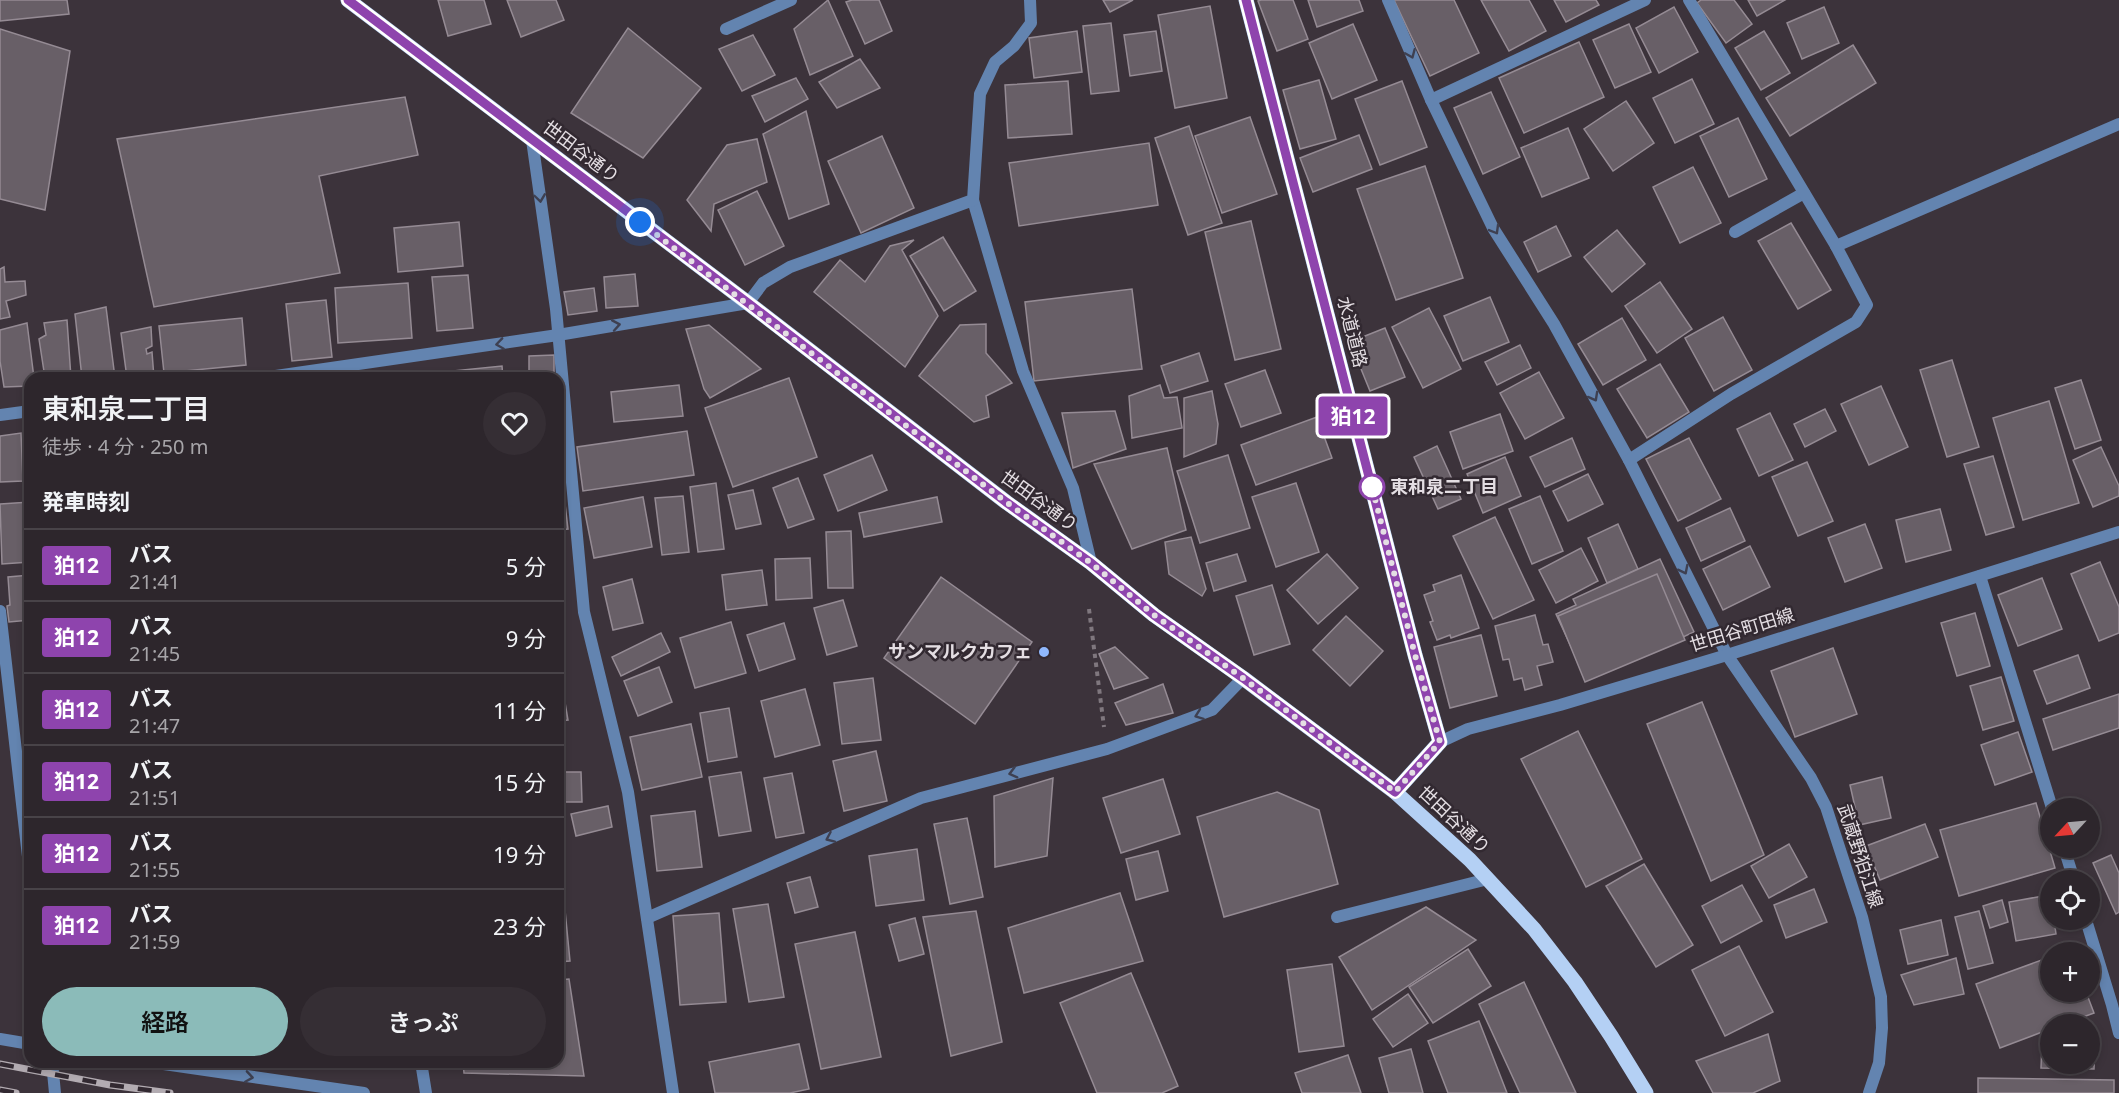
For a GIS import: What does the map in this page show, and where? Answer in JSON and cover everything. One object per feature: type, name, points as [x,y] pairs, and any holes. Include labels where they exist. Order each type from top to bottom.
[{"type":"main road","name":"世田谷通り","points":[[348,0],[1006,502],[1091,563],[1154,615],[1243,678],[1395,792],[1443,834],[1534,929],[1575,982],[1646,1093]]},
{"type":"main road","name":"水道道路","points":[[1246,0],[1415,655],[1440,742]]},
{"type":"main road","name":"世田谷町田線","points":[[1395,792],[1440,742]]},
{"type":"street","points":[[726,29],[791,0]]},
{"type":"street","points":[[1030,0],[1030,23],[1014,46],[995,62],[980,94],[973,201],[1023,371],[1073,488],[1091,563]]},
{"type":"street","name":"武蔵野狛江線","points":[[1388,0],[1431,100],[1493,228],[1554,324],[1629,460],[1727,655],[1811,778],[1827,807],[1862,917],[1881,996],[1882,1028],[1879,1063],[1869,1093]]},
{"type":"street","points":[[1431,100],[1646,0]]},
{"type":"street","points":[[1629,460],[1731,394],[1856,322],[1867,305],[1836,246],[1689,0]]},
{"type":"street","points":[[1836,246],[2119,124]]},
{"type":"street","points":[[532,140],[561,372]]},
{"type":"street","points":[[1735,232],[1804,193]]},
{"type":"street","points":[[303,372],[558,335],[748,303],[764,283],[790,267],[973,201]]},
{"type":"street","points":[[564,399],[584,612],[628,792],[673,1093]]},
{"type":"street","points":[[0,415],[24,412]]},
{"type":"street","name":"世田谷町田線","points":[[1440,742],[1468,729],[1560,705],[1727,655],[2119,532]]},
{"type":"street","points":[[1980,576],[2049,798]]},
{"type":"street","points":[[0,611],[24,821]]},
{"type":"street","points":[[648,918],[921,798],[1107,748],[1212,710],[1243,678]]},
{"type":"street","points":[[1337,917],[1488,879]]},
{"type":"street","points":[[2089,930],[2119,1033]]},
{"type":"street","points":[[0,1039],[24,1043]]},
{"type":"street","points":[[53,1068],[56,1093]]},
{"type":"street","points":[[191,1068],[364,1093]]},
{"type":"street","points":[[422,1068],[426,1093]]},
{"type":"path","points":[[1089,609],[1107,748]]},
{"type":"building","points":[[0,0],[67,0],[69,14],[0,21]]},
{"type":"building","points":[[438,0],[484,0],[491,24],[448,36]]},
{"type":"building","points":[[507,0],[556,0],[564,20],[521,37]]},
{"type":"building","points":[[828,0],[853,56],[810,75],[794,29]]},
{"type":"building","points":[[879,0],[892,31],[865,44],[846,2]]},
{"type":"building","points":[[1103,0],[1133,0],[1110,12]]},
{"type":"building","points":[[1293,0],[1308,39],[1277,51],[1258,1]]},
{"type":"building","points":[[1308,0],[1359,0],[1363,11],[1317,27]]},
{"type":"building","points":[[1394,0],[1454,0],[1479,53],[1430,76]]},
{"type":"building","points":[[1481,0],[1529,0],[1546,31],[1509,51]]},
{"type":"building","points":[[1554,0],[1596,0],[1599,5],[1566,22]]},
{"type":"building","points":[[1701,0],[1734,0],[1752,24],[1726,43],[1697,3]]},
{"type":"building","points":[[1748,0],[1785,0],[1757,16]]},
{"type":"building","points":[[1210,6],[1227,98],[1175,108],[1158,15]]},
{"type":"building","points":[[1674,7],[1698,52],[1659,73],[1636,28]]},
{"type":"building","points":[[1824,7],[1839,43],[1802,59],[1787,23]]},
{"type":"building","points":[[1111,23],[1119,91],[1091,94],[1083,26]]},
{"type":"building","points":[[1353,24],[1377,80],[1332,99],[1309,43]]},
{"type":"building","points":[[1629,24],[1651,72],[1615,88],[1593,40]]},
{"type":"building","points":[[628,28],[701,88],[643,158],[571,113]]},
{"type":"building","points":[[0,29],[70,51],[45,210],[0,199]]},
{"type":"building","points":[[1077,31],[1082,72],[1034,78],[1029,38]]},
{"type":"building","points":[[1156,31],[1162,71],[1130,76],[1124,35]]},
{"type":"building","points":[[1764,31],[1790,73],[1761,90],[1735,48]]},
{"type":"building","points":[[753,35],[775,75],[742,91],[719,49]]},
{"type":"building","points":[[1579,42],[1604,97],[1524,133],[1499,78]]},
{"type":"building","points":[[1853,45],[1876,83],[1790,136],[1766,98]]},
{"type":"building","points":[[860,59],[880,88],[837,108],[819,82]]},
{"type":"building","points":[[796,78],[808,99],[765,122],[752,96]]},
{"type":"building","points":[[1692,79],[1714,124],[1675,143],[1653,98]]},
{"type":"building","points":[[1319,80],[1336,139],[1300,149],[1283,90]]},
{"type":"building","points":[[1068,81],[1072,134],[1008,138],[1005,85]]},
{"type":"building","points":[[1402,81],[1427,147],[1380,165],[1355,99]]},
{"type":"building","points":[[1491,92],[1520,157],[1483,174],[1454,108]]},
{"type":"building","points":[[405,97],[418,155],[319,176],[340,273],[154,307],[117,139]]},
{"type":"building","points":[[1626,101],[1654,143],[1613,171],[1584,129]]},
{"type":"building","points":[[806,111],[829,204],[789,219],[763,134]]},
{"type":"building","points":[[1250,117],[1277,194],[1222,213],[1195,136]]},
{"type":"building","points":[[1738,118],[1767,179],[1729,197],[1700,136]]},
{"type":"building","points":[[1189,126],[1222,223],[1188,235],[1155,138]]},
{"type":"building","points":[[1568,128],[1589,178],[1542,197],[1521,148]]},
{"type":"building","points":[[1359,135],[1372,169],[1313,192],[1300,158]]},
{"type":"building","points":[[882,136],[914,208],[861,233],[828,161]]},
{"type":"building","points":[[757,139],[767,182],[714,204],[711,231],[687,200],[727,145]]},
{"type":"building","points":[[1149,143],[1158,205],[1019,226],[1009,163]]},
{"type":"building","points":[[1425,166],[1463,278],[1396,300],[1357,189]]},
{"type":"building","points":[[1693,167],[1721,223],[1680,243],[1653,187]]},
{"type":"building","points":[[757,191],[784,246],[745,265],[718,210]]},
{"type":"building","points":[[1251,221],[1281,349],[1235,360],[1205,232]]},
{"type":"building","points":[[459,222],[463,266],[398,272],[394,228]]},
{"type":"building","points":[[1791,223],[1831,290],[1798,309],[1758,241]]},
{"type":"building","points":[[1556,226],[1571,256],[1538,272],[1524,242]]},
{"type":"building","points":[[1617,230],[1645,264],[1612,292],[1584,257]]},
{"type":"building","points":[[943,237],[976,291],[944,311],[910,256]]},
{"type":"building","points":[[914,240],[902,250],[938,316],[905,367],[814,292],[840,260],[865,282],[890,246]]},
{"type":"building","points":[[4,267],[5,282],[25,281],[26,295],[6,301],[10,317],[0,319],[0,269]]},
{"type":"building","points":[[635,274],[638,306],[606,308],[604,277]]},
{"type":"building","points":[[468,275],[473,328],[437,331],[432,277]]},
{"type":"building","points":[[1660,282],[1692,329],[1657,353],[1625,306]]},
{"type":"building","points":[[408,283],[412,338],[338,343],[335,288]]},
{"type":"building","points":[[594,288],[597,311],[568,315],[564,292]]},
{"type":"building","points":[[1132,289],[1142,369],[1034,381],[1025,302]]},
{"type":"building","points":[[1490,297],[1509,342],[1463,361],[1444,316]]},
{"type":"building","points":[[326,300],[332,357],[292,361],[286,304]]},
{"type":"building","points":[[106,307],[114,372],[81,372],[75,314]]},
{"type":"building","points":[[1429,308],[1461,369],[1423,388],[1392,327]]},
{"type":"building","points":[[1723,317],[1752,370],[1714,391],[1685,338]]},
{"type":"building","points":[[242,318],[246,365],[164,372],[159,326]]},
{"type":"building","points":[[1622,318],[1646,360],[1603,385],[1578,344]]},
{"type":"building","points":[[67,320],[71,372],[44,372],[39,339],[46,335],[44,323]]},
{"type":"building","points":[[27,323],[33,372],[24,372],[24,386],[4,387],[0,361],[0,330]]},
{"type":"building","points":[[986,324],[986,353],[1012,383],[986,396],[989,417],[974,422],[919,376],[960,325]]},
{"type":"building","points":[[709,325],[761,369],[710,398],[704,389],[686,329]]},
{"type":"building","points":[[151,327],[152,346],[146,349],[147,354],[152,352],[154,372],[126,372],[121,333]]},
{"type":"building","points":[[1385,328],[1405,377],[1370,391],[1350,342]]},
{"type":"building","points":[[1520,345],[1531,368],[1497,385],[1485,362]]},
{"type":"building","points":[[1199,353],[1208,381],[1170,393],[1161,366]]},
{"type":"building","points":[[554,355],[554,372],[529,372],[529,356]]},
{"type":"building","points":[[1952,360],[1979,447],[1947,457],[1920,370]]},
{"type":"building","points":[[1660,364],[1689,412],[1647,438],[1617,389]]},
{"type":"building","points":[[502,366],[502,372],[442,372]]},
{"type":"building","points":[[1265,370],[1281,413],[1241,427],[1225,384]]},
{"type":"building","points":[[1539,372],[1564,418],[1525,439],[1500,393]]},
{"type":"building","points":[[789,378],[817,457],[733,487],[705,408]]},
{"type":"building","points":[[2081,380],[2101,440],[2075,449],[2055,388]]},
{"type":"building","points":[[679,385],[683,416],[614,422],[611,392]]},
{"type":"building","points":[[1160,385],[1164,398],[1177,397],[1182,428],[1132,438],[1129,396]]},
{"type":"building","points":[[1881,386],[1908,447],[1869,465],[1841,404]]},
{"type":"building","points":[[1212,391],[1218,424],[1216,444],[1184,457],[1184,398]]},
{"type":"building","points":[[2049,401],[2079,503],[2023,520],[1993,418]]},
{"type":"building","points":[[1825,409],[1836,431],[1805,447],[1794,424]]},
{"type":"building","points":[[1115,411],[1126,449],[1073,468],[1062,413]]},
{"type":"building","points":[[1770,413],[1793,460],[1759,476],[1737,429]]},
{"type":"building","points":[[1500,414],[1513,451],[1463,469],[1450,432]]},
{"type":"building","points":[[1317,417],[1332,458],[1256,485],[1241,445]]},
{"type":"building","points":[[687,431],[694,475],[583,491],[577,447]]},
{"type":"building","points":[[21,433],[23,481],[0,482],[0,436]]},
{"type":"building","points":[[1572,438],[1585,469],[1545,487],[1530,457]]},
{"type":"building","points":[[1689,438],[1721,499],[1678,521],[1646,459]]},
{"type":"building","points":[[1437,446],[1461,499],[1438,509],[1414,457]]},
{"type":"building","points":[[2101,447],[2119,486],[2119,496],[2093,507],[2073,460]]},
{"type":"building","points":[[1167,448],[1186,530],[1132,549],[1094,464]]},
{"type":"building","points":[[872,455],[887,490],[838,511],[824,475]]},
{"type":"building","points":[[1228,455],[1250,528],[1200,543],[1177,471]]},
{"type":"building","points":[[1993,456],[2014,527],[1986,535],[1964,464]]},
{"type":"building","points":[[1505,457],[1521,496],[1483,513],[1467,474]]},
{"type":"building","points":[[1807,462],[1833,521],[1798,536],[1772,477]]},
{"type":"building","points":[[1588,474],[1603,504],[1568,521],[1553,491]]},
{"type":"building","points":[[798,478],[814,519],[788,528],[773,488]]},
{"type":"building","points":[[716,483],[724,549],[698,552],[690,487]]},
{"type":"building","points":[[1296,483],[1319,552],[1276,567],[1252,497]]},
{"type":"building","points":[[753,490],[761,524],[736,529],[728,495]]},
{"type":"building","points":[[564,495],[568,529],[564,529]]},
{"type":"building","points":[[683,496],[689,552],[662,555],[655,498]]},
{"type":"building","points":[[1540,496],[1563,551],[1532,564],[1509,509]]},
{"type":"building","points":[[643,497],[652,547],[594,558],[584,508]]},
{"type":"building","points":[[937,497],[942,522],[864,537],[859,513]]},
{"type":"building","points":[[24,502],[24,562],[2,564],[0,504]]},
{"type":"building","points":[[1730,508],[1745,541],[1701,561],[1686,528]]},
{"type":"building","points":[[1940,509],[1951,550],[1906,562],[1896,520]]},
{"type":"building","points":[[1495,517],[1534,600],[1493,619],[1453,536]]},
{"type":"building","points":[[1618,524],[1638,569],[1607,583],[1588,538]]},
{"type":"building","points":[[1865,524],[1882,568],[1845,582],[1828,538]]},
{"type":"building","points":[[851,531],[853,588],[828,588],[826,532]]},
{"type":"building","points":[[1191,537],[1206,589],[1202,596],[1169,574],[1165,542]]},
{"type":"building","points":[[1750,546],[1770,587],[1723,610],[1703,569]]},
{"type":"building","points":[[1581,548],[1598,581],[1556,603],[1539,570]]},
{"type":"building","points":[[1237,554],[1246,581],[1214,591],[1206,563]]},
{"type":"building","points":[[1327,554],[1358,588],[1318,624],[1287,590]]},
{"type":"building","points":[[810,558],[812,598],[776,600],[775,559]]},
{"type":"building","points":[[1660,559],[1694,632],[1668,644],[1665,639],[1645,648],[1647,653],[1635,658],[1630,646],[1581,668],[1556,614],[1576,605],[1573,599]]},
{"type":"building","points":[[2100,562],[2119,607],[2119,633],[2099,641],[2071,574]]},
{"type":"building","points":[[762,570],[767,605],[726,610],[722,575]]},
{"type":"building","points":[[1657,574],[1685,640],[1585,682],[1558,616]]},
{"type":"building","points":[[1461,575],[1479,628],[1451,638],[1450,635],[1437,640],[1424,595],[1435,591],[1433,585]]},
{"type":"building","points":[[24,576],[24,621],[9,622],[8,577]]},
{"type":"building","points":[[941,577],[1032,642],[975,724],[884,658]]},
{"type":"building","points":[[2042,578],[2062,629],[2018,646],[1998,595]]},
{"type":"building","points":[[632,579],[643,623],[613,630],[603,587]]},
{"type":"building","points":[[1272,585],[1290,644],[1254,655],[1236,596]]},
{"type":"building","points":[[843,600],[857,646],[827,655],[814,608]]},
{"type":"building","points":[[1975,613],[1990,666],[1957,676],[1941,623]]},
{"type":"building","points":[[1535,615],[1543,645],[1548,644],[1553,662],[1537,666],[1542,685],[1525,690],[1522,678],[1514,680],[1509,659],[1503,660],[1495,626]]},
{"type":"building","points":[[1346,616],[1383,651],[1350,686],[1313,650]]},
{"type":"building","points":[[731,622],[746,673],[695,688],[680,638]]},
{"type":"building","points":[[784,623],[795,659],[759,671],[747,635]]},
{"type":"building","points":[[661,633],[670,652],[621,676],[612,657]]},
{"type":"building","points":[[1481,635],[1497,696],[1450,708],[1434,647]]},
{"type":"building","points":[[1115,647],[1148,678],[1114,689],[1099,654]]},
{"type":"building","points":[[1833,648],[1857,714],[1795,737],[1771,671]]},
{"type":"building","points":[[2078,655],[2090,688],[2047,704],[2034,671]]},
{"type":"building","points":[[659,667],[672,702],[638,716],[624,681]]},
{"type":"building","points":[[2001,677],[2014,721],[1983,730],[1970,686]]},
{"type":"building","points":[[873,678],[881,740],[842,744],[834,683]]},
{"type":"building","points":[[1163,684],[1173,713],[1126,725],[1115,703]]},
{"type":"building","points":[[805,689],[820,745],[775,757],[761,701]]},
{"type":"building","points":[[2119,694],[2119,728],[2053,750],[2043,719]]},
{"type":"building","points":[[564,696],[568,720],[564,720]]},
{"type":"building","points":[[1702,702],[1764,855],[1711,881],[1647,724]]},
{"type":"building","points":[[729,708],[737,757],[708,762],[700,713]]},
{"type":"building","points":[[691,724],[702,777],[642,790],[630,737]]},
{"type":"building","points":[[1578,731],[1642,859],[1586,887],[1521,759]]},
{"type":"building","points":[[2018,732],[2032,772],[1995,785],[1981,745]]},
{"type":"building","points":[[876,751],[887,801],[844,811],[833,761]]},
{"type":"building","points":[[564,772],[581,772],[582,802],[564,802]]},
{"type":"building","points":[[741,772],[751,831],[719,836],[709,777]]},
{"type":"building","points":[[792,773],[804,833],[776,838],[764,778]]},
{"type":"building","points":[[1882,777],[1891,818],[1859,825],[1850,785]]},
{"type":"building","points":[[1053,778],[1047,856],[995,867],[994,796]]},
{"type":"building","points":[[1163,779],[1180,834],[1121,853],[1103,798]]},
{"type":"building","points":[[1277,792],[1319,810],[1338,884],[1224,917],[1197,817]]},
{"type":"building","points":[[2036,803],[2040,817],[2040,858],[2052,858],[2055,868],[2040,870],[2040,872],[1959,896],[1940,830]]},
{"type":"building","points":[[608,806],[612,827],[576,836],[571,814]]},
{"type":"building","points":[[695,811],[702,867],[657,871],[651,816]]},
{"type":"building","points":[[967,818],[983,897],[950,904],[934,824]]},
{"type":"building","points":[[1925,824],[1938,857],[1880,880],[1866,846]]},
{"type":"building","points":[[1789,844],[1807,877],[1769,898],[1751,866]]},
{"type":"building","points":[[917,849],[924,900],[876,906],[869,856]]},
{"type":"building","points":[[1158,851],[1168,891],[1136,900],[1126,859]]},
{"type":"building","points":[[2111,855],[2119,873],[2119,912],[2116,914],[2100,879],[2100,870],[2096,870],[2093,863]]},
{"type":"building","points":[[1644,864],[1693,945],[1656,967],[1606,886]]},
{"type":"building","points":[[810,877],[818,907],[795,913],[787,883]]},
{"type":"building","points":[[1742,885],[1762,921],[1721,943],[1702,906]]},
{"type":"building","points":[[1814,889],[1827,922],[1786,938],[1774,905]]},
{"type":"building","points":[[1120,893],[1143,961],[1024,993],[1008,928]]},
{"type":"building","points":[[2040,897],[2040,930],[2055,930],[2056,934],[2016,941],[2009,902]]},
{"type":"building","points":[[2002,900],[2008,922],[1990,928],[1983,906]]},
{"type":"building","points":[[768,904],[784,997],[749,1002],[733,909]]},
{"type":"building","points":[[1426,907],[1476,940],[1372,1010],[1339,957]]},
{"type":"building","points":[[564,910],[570,961],[564,962]]},
{"type":"building","points":[[976,911],[1002,1042],[951,1056],[923,917]]},
{"type":"building","points":[[1979,911],[1993,963],[1968,969],[1955,917]]},
{"type":"building","points":[[719,913],[726,1002],[680,1005],[673,916]]},
{"type":"building","points":[[915,918],[924,954],[899,961],[889,925]]},
{"type":"building","points":[[1941,920],[1948,955],[1908,964],[1900,930]]},
{"type":"building","points":[[855,932],[881,1057],[821,1069],[795,944]]},
{"type":"building","points":[[1739,946],[1773,1012],[1725,1036],[1692,970]]},
{"type":"building","points":[[1468,949],[1491,986],[1433,1023],[1409,987]]},
{"type":"building","points":[[1956,958],[1964,994],[1914,1005],[1901,975]]},
{"type":"building","points":[[2040,961],[2040,1002],[2090,1002],[2094,1013],[2040,1014],[2040,1033],[2000,1048],[1976,984]]},
{"type":"building","points":[[1332,964],[1344,1046],[1299,1052],[1287,970]]},
{"type":"building","points":[[1131,973],[1178,1086],[1162,1093],[1097,1093],[1060,1003]]},
{"type":"building","points":[[564,979],[569,979],[584,1076],[464,1073],[464,1068],[564,1068]]},
{"type":"building","points":[[1524,982],[1576,1093],[1520,1093],[1479,1004]]},
{"type":"building","points":[[1408,994],[1428,1023],[1393,1047],[1373,1019]]},
{"type":"building","points":[[1479,1021],[1507,1093],[1448,1093],[1428,1041]]},
{"type":"building","points":[[1768,1034],[1780,1081],[1753,1093],[1713,1093],[1696,1061]]},
{"type":"building","points":[[799,1044],[809,1089],[790,1093],[715,1093],[709,1062]]},
{"type":"building","points":[[1411,1049],[1423,1093],[1389,1093],[1379,1058]]},
{"type":"building","points":[[1348,1055],[1361,1093],[1302,1093],[1295,1073]]},
{"type":"building","points":[[1978,1078],[2114,1080],[2114,1093],[1978,1093]]},
{"type":"railway","points":[[0,1064],[110,1085],[170,1093]]},
{"type":"railway","points":[[0,1090],[16,1093]]},
{"type":"bus line","name":"狛12","points":[[348,0],[1006,502],[1091,563],[1154,615],[1322,736],[1395,792],[1440,742],[1415,655],[1246,0]]},
{"type":"place","name":"東和泉二丁目","points":[[1372,487]]},
{"type":"place","name":"サンマルクカフェ","points":[[1044,652]]},
{"type":"route","points":[[640,222],[1006,502],[1091,563],[1154,615],[1322,736],[1395,792],[1440,742],[1372,487]]}]
